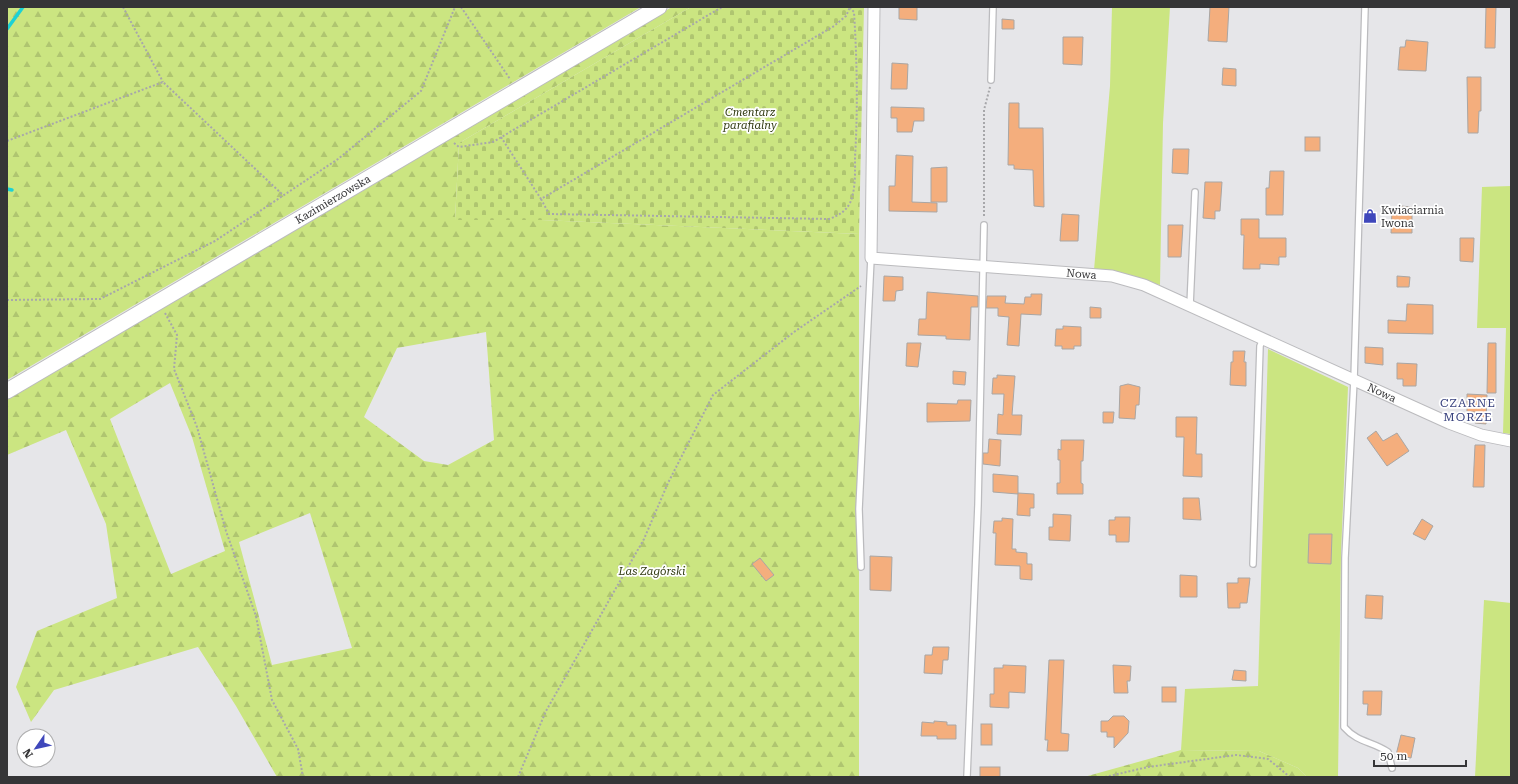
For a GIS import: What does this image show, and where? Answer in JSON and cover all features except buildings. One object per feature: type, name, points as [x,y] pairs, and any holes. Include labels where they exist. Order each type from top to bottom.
[{"type":"street","name":"Kazimierzowska","points":[[7,391],[159,300],[659,7]]},
{"type":"street","points":[[871,258],[874,7]]},
{"type":"street","name":"Nowa","points":[[871,258],[1112,276],[1144,285],[1462,429],[1481,435],[1511,441]]},
{"type":"lane","points":[[991,80],[992,7]]},
{"type":"lane","points":[[1365,7],[1354,380],[1345,558],[1344,727],[1351,736],[1362,742],[1378,745],[1388,752],[1392,768]]},
{"type":"lane","points":[[1190,306],[1195,192]]},
{"type":"lane","points":[[967,777],[978,505],[984,225]]},
{"type":"lane","points":[[861,567],[859,509],[871,258]]},
{"type":"lane","points":[[1253,564],[1260,346],[1263,339]]},
{"type":"path","points":[[123,7],[163,82],[283,195]]},
{"type":"path","points":[[7,300],[100,298],[216,241],[338,159],[421,91],[456,7]]},
{"type":"path","points":[[462,7],[514,85]]},
{"type":"path","points":[[446,132],[452,141],[459,147],[493,142],[722,7]]},
{"type":"path","points":[[501,137],[550,214],[829,219],[842,214],[850,202],[854,186],[857,65],[854,12],[850,7],[846,16],[834,26],[541,199]]},
{"type":"path","points":[[984,225],[984,110],[991,80]]},
{"type":"path","points":[[7,141],[163,82]]},
{"type":"path","points":[[518,777],[546,711],[644,539],[668,483],[713,395],[794,332],[870,280]]},
{"type":"path","points":[[159,300],[177,336],[174,369],[197,427],[226,531],[256,616],[272,700],[298,749],[303,777]]},
{"type":"path","points":[[1105,777],[1148,767],[1236,755],[1268,759],[1290,777]]},
{"type":"green space","points":[[7,7],[641,7],[7,380]]},
{"type":"green space","name":"Las Zagórski","points":[[672,7],[691,7],[459,143],[455,220],[541,220],[859,234],[859,777],[277,777],[236,706],[198,647],[54,690],[31,722],[16,687],[37,631],[117,598],[106,524],[66,430],[7,455],[7,399]],"holes":[[[486,332],[494,440],[448,465],[424,461],[364,417],[397,348]],[[170,383],[192,437],[225,551],[171,574],[110,419]],[[310,513],[352,648],[272,665],[239,542]]]},
{"type":"green space","name":"Cmentarz parafialny","points":[[691,7],[864,7],[859,234],[541,220],[455,220],[459,143]]},
{"type":"green space","points":[[1112,7],[1170,7],[1163,123],[1160,285],[1117,273],[1094,270],[1110,86]]},
{"type":"green space","points":[[1511,186],[1511,434],[1503,433],[1506,328],[1477,328],[1482,187]]},
{"type":"green space","points":[[1268,349],[1348,387],[1341,553],[1338,777],[1307,777],[1298,768],[1259,751],[1181,750],[1185,689],[1258,686]]},
{"type":"green space","points":[[1484,600],[1511,603],[1511,777],[1475,777]]},
{"type":"green space","points":[[1181,750],[1259,751],[1298,768],[1307,777],[1084,777]]},
{"type":"waterway","points":[[7,29],[23,7]]},
{"type":"waterway","points":[[7,189],[12,190]]},
{"type":"place","name":"Kwiaciarnia Iwona","points":[[1370,216]]},
{"type":"district","name":"CZARNE MORZE","points":[[1468,410]]}]
